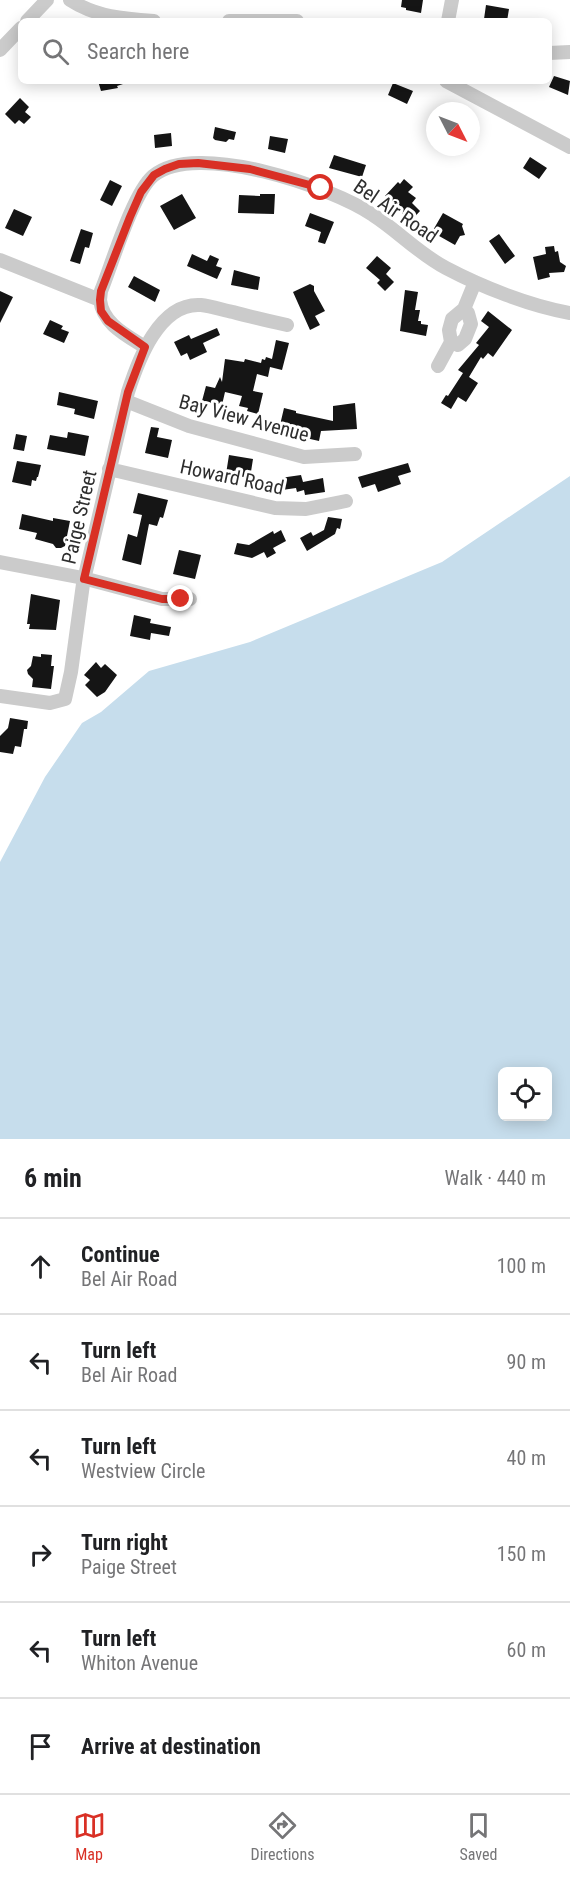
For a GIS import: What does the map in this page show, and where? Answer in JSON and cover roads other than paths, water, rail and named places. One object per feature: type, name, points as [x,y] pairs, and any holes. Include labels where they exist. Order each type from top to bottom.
[{"type":"street","points":[[30,18],[47,0]]},
{"type":"street","points":[[70,0],[85,9],[117,18]]},
{"type":"street","points":[[449,18],[452,0]]},
{"type":"street","points":[[0,50],[18,31]]},
{"type":"street","points":[[552,53],[570,52]]},
{"type":"street","points":[[452,84],[570,147]]},
{"type":"street","name":"Bel Air Road","points":[[100,300],[101,291],[130,217],[147,183],[154,175],[165,169],[179,164],[198,163],[250,169],[277,175],[300,181],[341,197],[373,215],[425,256],[475,282],[570,313]]},
{"type":"street","points":[[0,260],[100,300],[101,311],[108,321],[145,347]]},
{"type":"street","points":[[438,366],[451,342],[449,330],[452,319],[464,309],[475,282]]},
{"type":"street","name":"Paige Street","points":[[0,696],[50,703],[65,699],[84,579],[126,400],[137,363],[162,323],[180,310],[200,305],[287,325]]},
{"type":"street","name":"Bay View Avenue","points":[[126,400],[189,426],[304,457],[355,454]]},
{"type":"street","name":"Howard Road","points":[[110,470],[275,508],[306,509],[346,501]]},
{"type":"street","points":[[0,562],[84,579],[162,599],[190,599]]},
{"type":"water","points":[[570,476],[570,1139],[0,1139],[0,862],[45,777],[82,723],[101,712],[149,671],[250,642],[442,562]]}]
